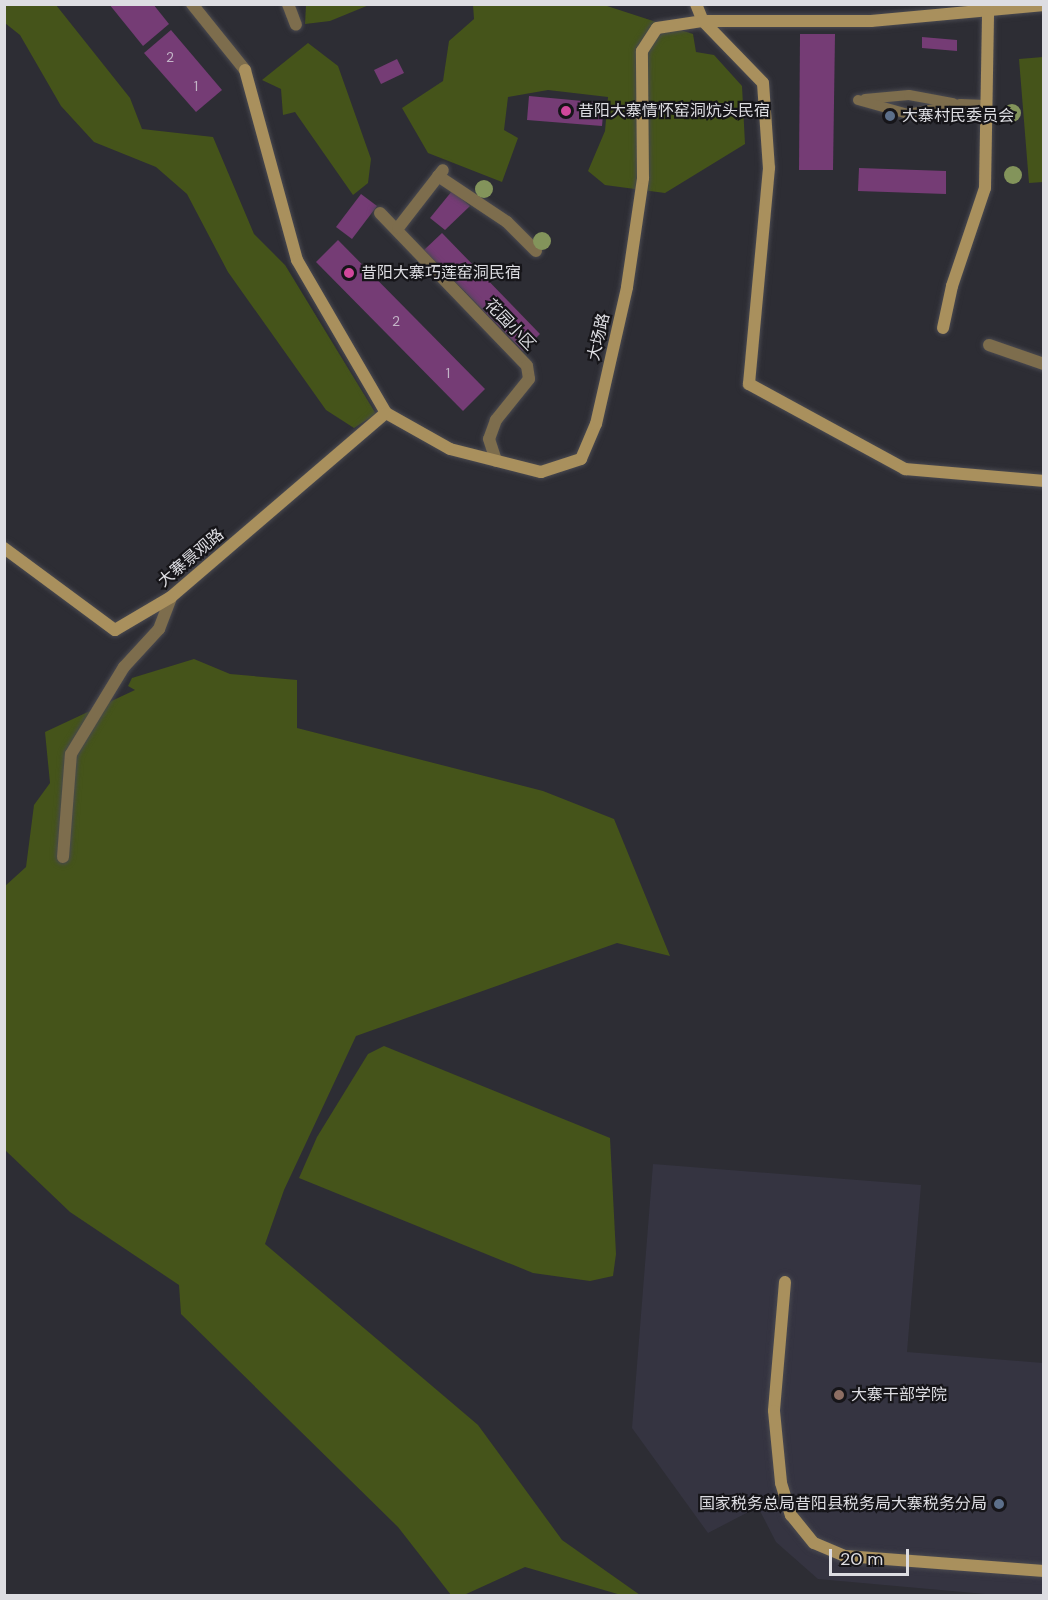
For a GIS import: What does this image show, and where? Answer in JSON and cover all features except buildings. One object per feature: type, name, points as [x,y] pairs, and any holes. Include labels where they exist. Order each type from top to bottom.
[{"type":"main road","points":[[696,4],[703,21],[763,83],[769,168],[749,384],[905,469],[1044,481]]},
{"type":"main road","name":"大场路","points":[[386,413],[450,449],[541,472],[581,459],[596,424],[627,287],[643,178],[642,51],[657,28],[703,21],[871,21],[1044,4]]},
{"type":"main road","points":[[943,328],[952,286],[985,188],[988,10]]},
{"type":"main road","points":[[245,70],[297,260],[386,413]]},
{"type":"main road","name":"大寨景观路","points":[[4,549],[115,630],[171,597],[386,413]]},
{"type":"main road","points":[[785,1282],[774,1411],[781,1483],[791,1515],[814,1543],[845,1556],[1044,1571]]},
{"type":"street","points":[[192,4],[245,70]]},
{"type":"street","points":[[291,6],[296,26]]},
{"type":"street","points":[[398,228],[440,173],[507,222],[536,251]]},
{"type":"street","name":"花园小区","points":[[380,213],[398,228],[410,246],[527,366],[528,379],[496,420],[489,439],[496,460]]},
{"type":"street","points":[[989,345],[1044,364]]},
{"type":"street","points":[[63,857],[70,754],[124,667],[159,629],[171,597]]},
{"type":"lane","points":[[961,104],[909,114],[858,100],[909,95],[961,104],[986,105]]},
{"type":"shaded area","name":"大寨干部学院","points":[[653,1164],[921,1185],[907,1352],[1043,1363],[1043,1595],[996,1595],[818,1579],[776,1542],[758,1507],[708,1533],[632,1428]]},
{"type":"green space","points":[[306,4],[369,5],[330,21],[305,24]]},
{"type":"green space","points":[[4,5],[56,5],[130,98],[142,129],[213,137],[254,234],[285,265],[376,414],[354,428],[326,410],[228,272],[187,194],[156,167],[94,142],[61,106],[20,35],[5,23]]},
{"type":"green space","points":[[473,5],[604,5],[693,34],[696,52],[714,55],[742,86],[745,144],[665,193],[605,185],[588,171],[605,131],[608,97],[548,90],[508,97],[504,130],[518,138],[502,182],[428,153],[402,108],[443,81],[449,41],[474,19]]},
{"type":"green space","points":[[308,43],[338,66],[371,159],[368,183],[353,195],[295,112],[283,115],[281,89],[262,80]]},
{"type":"green space","points":[[1043,57],[1043,182],[1029,183],[1019,59]]},
{"type":"green space","points":[[194,659],[230,674],[297,680],[297,728],[543,791],[614,819],[670,956],[617,943],[356,1036],[284,1190],[265,1244],[478,1425],[562,1540],[640,1595],[621,1595],[525,1567],[464,1595],[451,1595],[398,1527],[181,1314],[179,1285],[70,1212],[5,1150],[4,887],[26,867],[34,805],[50,783],[45,732],[135,690],[128,686],[132,678]]},
{"type":"green space","points":[[384,1046],[610,1138],[616,1254],[613,1276],[590,1281],[533,1273],[299,1178],[317,1137],[368,1054]]},
{"type":"place","name":"昔阳大寨情怀窑洞炕头民宿","points":[[566,111]]},
{"type":"place","name":"大寨村民委员会","points":[[890,116]]},
{"type":"place","name":"昔阳大寨巧莲窑洞民宿","points":[[349,273]]},
{"type":"place","name":"大寨干部学院","points":[[839,1395]]},
{"type":"place","name":"国家税务总局昔阳县税务局大寨税务分局","points":[[999,1504]]}]
